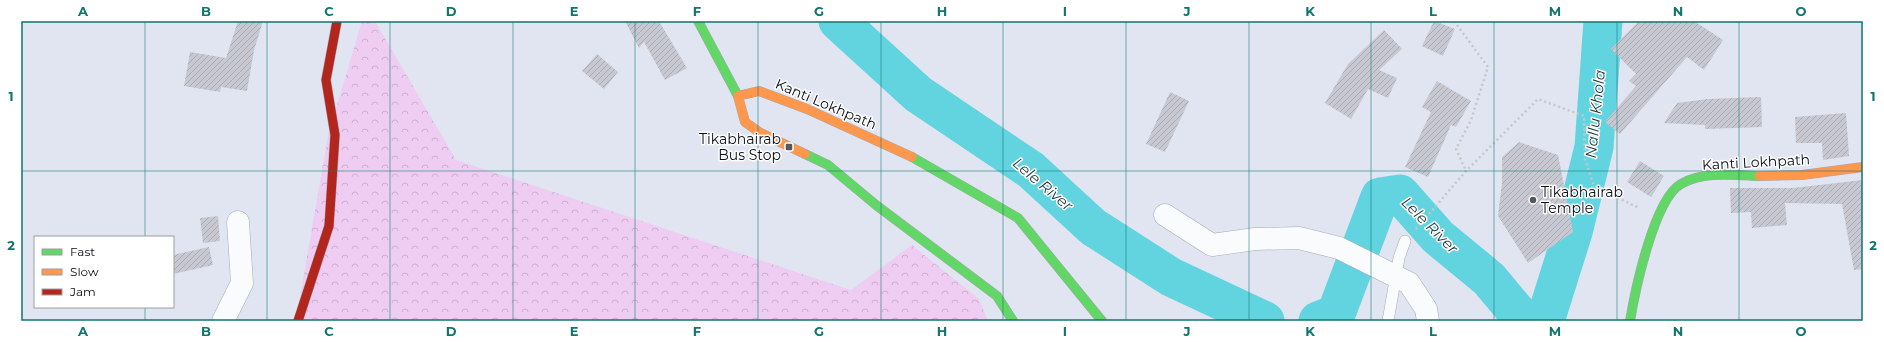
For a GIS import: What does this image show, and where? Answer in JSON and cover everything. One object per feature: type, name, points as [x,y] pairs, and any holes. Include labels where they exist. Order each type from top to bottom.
[{"type":"main road","points":[[298,321],[329,226],[335,135],[326,80],[337,21]]},
{"type":"main road","points":[[698,21],[738,96],[745,122],[759,132],[828,166],[876,205],[997,296],[1013,321]]},
{"type":"main road","name":"Kanti Lokhpath","points":[[738,96],[759,91],[807,109],[921,161],[1018,218],[1102,321]]},
{"type":"main road","name":"Kanti Lokhpath","points":[[1630,321],[1640,269],[1658,217],[1668,197],[1679,184],[1718,175],[1781,176],[1863,167]]},
{"type":"street","points":[[1165,215],[1212,245],[1255,239],[1299,238],[1340,248],[1409,283],[1426,309],[1428,321]]},
{"type":"street","points":[[223,321],[242,283],[238,222]]},
{"type":"lane","points":[[1388,321],[1399,258],[1405,241]]},
{"type":"path","points":[[1454,21],[1488,67],[1471,120],[1456,149],[1466,171]]},
{"type":"path","points":[[1405,241],[1466,171],[1538,99],[1584,116],[1585,159],[1594,186],[1658,217]]},
{"type":"green space","points":[[362,21],[375,21],[456,160],[851,290],[912,245],[979,299],[988,321],[296,321],[328,135]]},
{"type":"building","points":[[238,21],[263,21],[254,50],[247,91],[221,87],[220,92],[184,86],[190,52],[226,58]]},
{"type":"building","points":[[625,21],[662,21],[660,23],[687,68],[665,80],[644,42],[639,48]]},
{"type":"building","points":[[1434,21],[1455,29],[1443,56],[1422,46]]},
{"type":"building","points":[[1639,21],[1694,21],[1723,40],[1704,70],[1687,57],[1620,134],[1605,122],[1636,86],[1629,81],[1636,74],[1611,49]]},
{"type":"building","points":[[1384,30],[1402,49],[1379,70],[1397,78],[1388,98],[1368,89],[1351,119],[1325,103],[1348,64]]},
{"type":"building","points":[[597,54],[618,72],[604,89],[582,71]]},
{"type":"building","points":[[1437,81],[1471,101],[1456,127],[1451,125],[1428,177],[1405,167],[1431,112],[1422,107]]},
{"type":"building","points":[[1170,92],[1189,101],[1165,152],[1146,144]]},
{"type":"building","points":[[1761,97],[1762,127],[1705,129],[1705,125],[1664,123],[1677,103],[1708,99]]},
{"type":"building","points":[[1846,113],[1849,156],[1823,160],[1822,143],[1796,143],[1795,117]]},
{"type":"building","name":"Tikabhairab Temple","points":[[1519,142],[1558,155],[1573,232],[1528,263],[1498,216],[1502,183],[1502,157]]},
{"type":"building","points":[[1640,161],[1664,176],[1651,197],[1627,182]]},
{"type":"building","points":[[1863,180],[1863,269],[1854,270],[1842,204],[1785,203],[1787,225],[1752,228],[1751,212],[1731,213],[1730,188],[1793,188]]},
{"type":"building","points":[[218,216],[220,241],[203,243],[200,218]]},
{"type":"building","points":[[209,247],[213,265],[174,274],[174,255]]},
{"type":"waterway","name":"Lele River","points":[[838,21],[918,94],[1031,170],[1093,227],[1171,277],[1265,321]]},
{"type":"waterway","name":"Nallu Khola","points":[[1545,321],[1573,232],[1594,147],[1603,21]]},
{"type":"waterway","name":"Lele River","points":[[1318,321],[1336,314],[1380,197],[1400,194],[1438,237],[1489,279],[1524,321]]},
{"type":"traffic: fast","points":[[698,21],[738,96]]},
{"type":"traffic: fast","points":[[805,154],[828,165],[876,205],[997,296],[1013,321]]},
{"type":"traffic: fast","points":[[912,157],[1018,218],[1102,321]]},
{"type":"traffic: fast","points":[[1630,321],[1636,289],[1647,247],[1654,226],[1671,193],[1681,184],[1709,175],[1759,176]]},
{"type":"traffic: slow","points":[[805,154],[759,132],[745,122],[738,96],[759,91],[807,109],[912,157]]},
{"type":"traffic: slow","points":[[1759,176],[1802,175],[1863,167]]},
{"type":"traffic: jam","points":[[298,321],[329,226],[335,135],[326,80],[337,21]]},
{"type":"place","name":"Tikabhairab Bus Stop","points":[[789,147]]},
{"type":"place","name":"Tikabhairab Temple","points":[[1533,200]]}]
